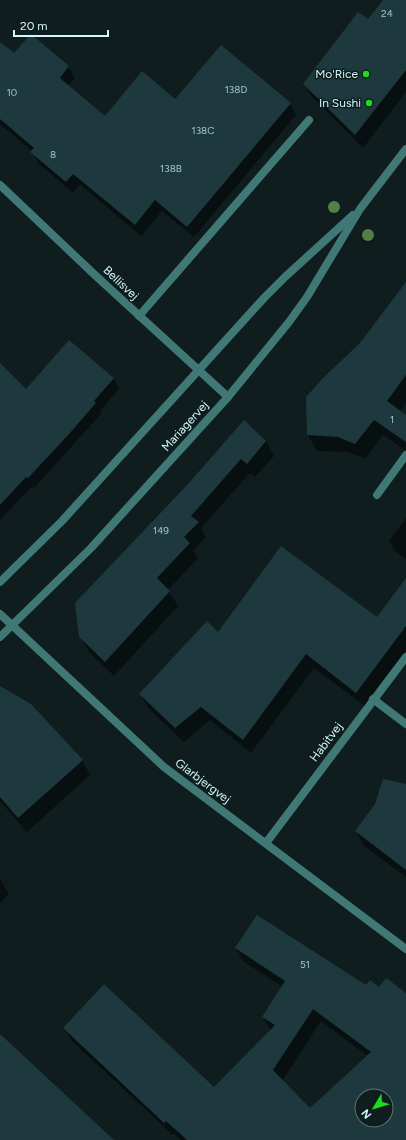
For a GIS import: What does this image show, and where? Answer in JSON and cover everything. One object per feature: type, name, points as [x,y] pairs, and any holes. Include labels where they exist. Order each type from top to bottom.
[{"type":"street","points":[[139,316],[309,120]]},
{"type":"street","name":"Mariagervej","points":[[0,637],[91,548],[228,397],[290,322],[307,297],[360,209],[406,149]]},
{"type":"street","name":"Bellisvej","points":[[0,185],[139,316],[228,397]]},
{"type":"street","name":"Mariagervej","points":[[0,582],[62,521],[264,298],[360,209]]},
{"type":"street","points":[[377,495],[406,455]]},
{"type":"street","name":"Glarbjergvej","points":[[0,614],[164,767],[406,949]]},
{"type":"street","name":"Habitvej","points":[[266,843],[406,657]]},
{"type":"street","points":[[373,699],[406,724]]},
{"type":"building","points":[[383,0],[406,0],[406,70],[355,135],[303,84],[358,12],[368,19]]},
{"type":"building","points":[[31,34],[69,66],[60,78],[105,116],[142,71],[175,99],[221,45],[291,103],[187,227],[155,200],[135,225],[73,174],[66,182],[30,152],[34,148],[0,119],[0,42],[14,53]]},
{"type":"building","points":[[406,282],[406,375],[387,401],[406,415],[406,442],[374,420],[355,444],[338,437],[307,435],[306,397],[323,378],[360,343]]},
{"type":"building","points":[[69,340],[114,378],[94,401],[96,403],[69,434],[28,478],[26,477],[0,505],[0,363],[26,389]]},
{"type":"building","points":[[244,420],[266,441],[247,464],[241,459],[191,516],[199,522],[184,537],[190,543],[157,578],[170,591],[105,662],[79,637],[75,603],[188,484]]},
{"type":"building","points":[[281,546],[377,617],[406,578],[406,626],[356,693],[306,654],[243,740],[201,707],[175,728],[139,694],[207,621],[218,632]]},
{"type":"building","points":[[0,686],[31,704],[83,760],[18,818],[0,797]]},
{"type":"building","points":[[383,779],[406,784],[406,870],[355,831],[375,804]]},
{"type":"building","points":[[257,915],[366,985],[370,980],[379,987],[386,978],[406,993],[406,1140],[187,1140],[166,1121],[164,1123],[63,1028],[104,984],[214,1087],[275,1025],[262,1017],[285,981],[235,948]],"holes":[[[313,1009],[371,1052],[310,1108],[273,1070]]]},
{"type":"building","points":[[0,1034],[114,1140],[0,1140]]},
{"type":"place","name":"Mo'Rice","points":[[366,74]]},
{"type":"place","name":"In Sushi","points":[[369,103]]}]
